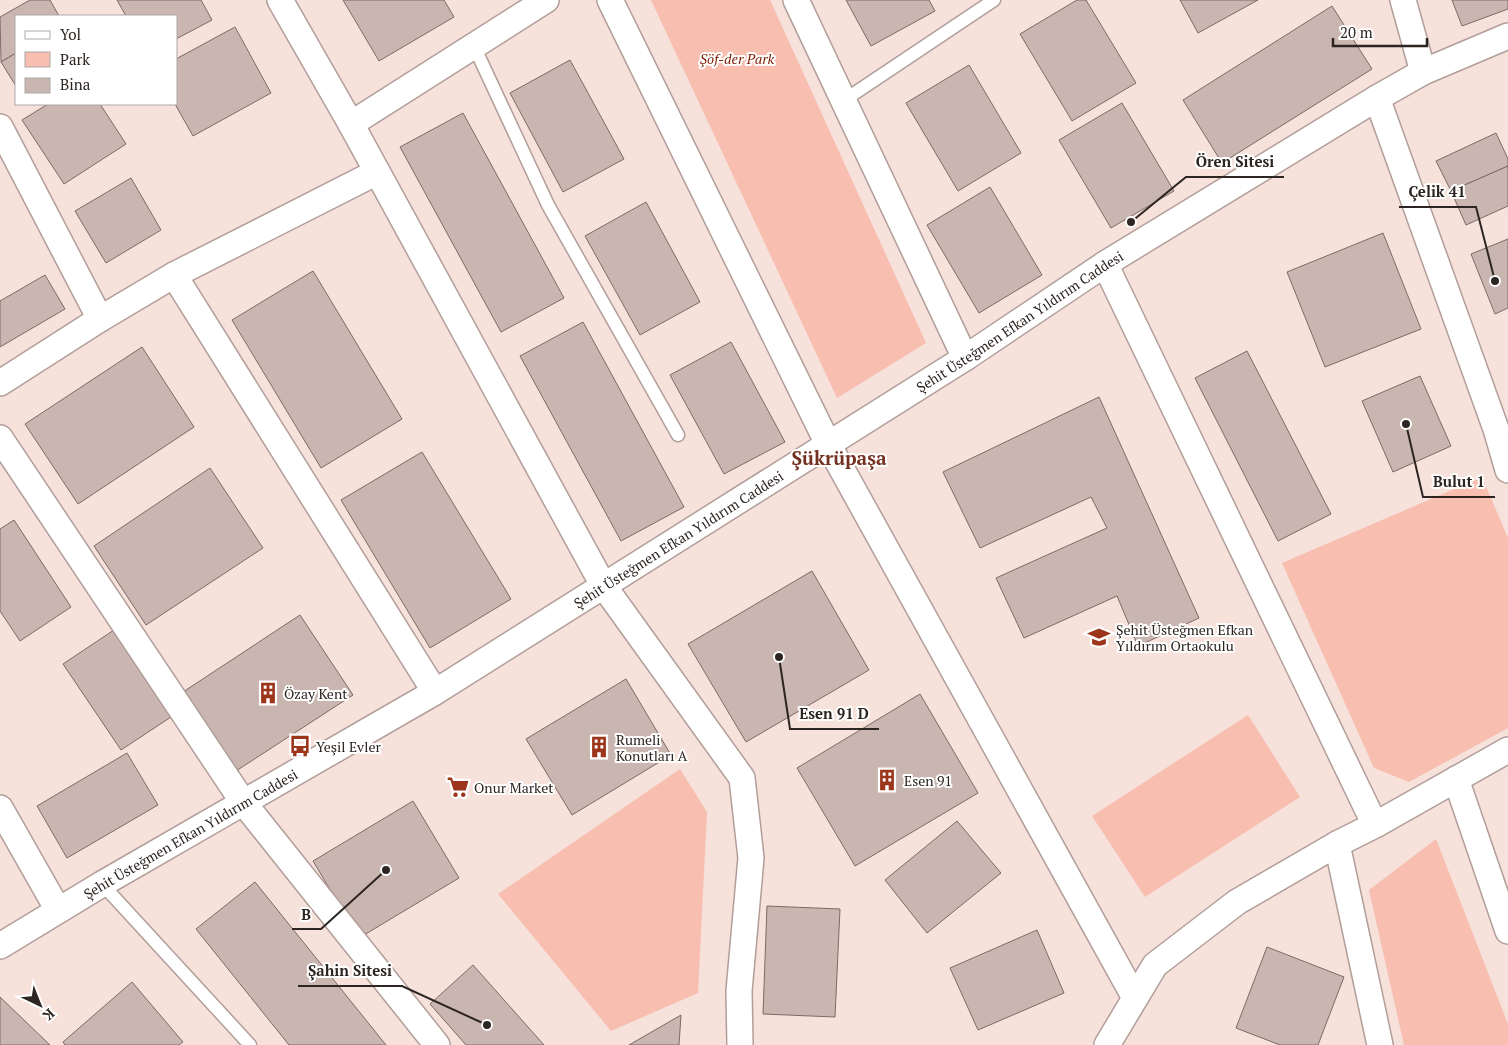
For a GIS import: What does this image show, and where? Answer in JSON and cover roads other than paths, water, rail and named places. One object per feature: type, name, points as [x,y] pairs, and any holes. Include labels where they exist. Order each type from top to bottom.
[{"type":"street","points":[[280,0],[351,124],[603,584],[742,778],[751,858],[739,991],[740,1045]]},
{"type":"street","points":[[351,124],[546,0]]},
{"type":"street","points":[[610,0],[828,444],[1135,998]]},
{"type":"street","points":[[796,0],[965,358]]},
{"type":"street","points":[[1403,0],[1423,72]]},
{"type":"street","name":"Şehit Üsteğmen Efkan Yıldırım Caddesi","points":[[0,946],[102,884],[435,692],[603,584],[965,358],[1105,264],[1377,98],[1423,72],[1508,36]]},
{"type":"street","points":[[1377,98],[1502,425],[1508,470]]},
{"type":"street","points":[[0,127],[100,319]]},
{"type":"street","points":[[0,383],[100,319],[174,275],[377,172]]},
{"type":"street","points":[[1105,264],[1375,825]]},
{"type":"street","points":[[174,275],[435,692]]},
{"type":"street","points":[[0,438],[243,802],[437,1045]]},
{"type":"street","points":[[1107,1045],[1155,965],[1237,902],[1337,844],[1375,825],[1508,750]]},
{"type":"street","points":[[1456,780],[1508,931]]},
{"type":"street","points":[[0,808],[58,910]]},
{"type":"street","points":[[1337,844],[1380,1045]]},
{"type":"lane","points":[[843,101],[994,0]]},
{"type":"lane","points":[[474,46],[548,205],[678,436]]},
{"type":"lane","points":[[102,884],[250,1045]]},
{"type":"place","name":"Ören Sitesi","points":[[1131,222]]},
{"type":"place","name":"Çelik 41","points":[[1495,281]]},
{"type":"place","name":"Bulut 1","points":[[1406,424]]},
{"type":"place","name":"Şehit Üsteğmen Efkan Yıldırım Ortaokulu","points":[[1099,637]]},
{"type":"place","name":"Esen 91 D","points":[[779,657]]},
{"type":"place","name":"Özay Kent","points":[[268,693]]},
{"type":"place","name":"Yeşil Evler","points":[[300,746]]},
{"type":"place","name":"Rumeli Konutları A","points":[[599,747]]},
{"type":"place","name":"Esen 91","points":[[887,780]]},
{"type":"place","name":"Onur Market","points":[[458,787]]},
{"type":"place","name":"B","points":[[386,870]]},
{"type":"place","name":"Şahin Sitesi","points":[[487,1025]]},
{"type":"district","name":"Şükrüpaşa","points":[[839,457]]},
{"type":"park label","name":"Şöf-der Park","points":[[737,58]]}]
